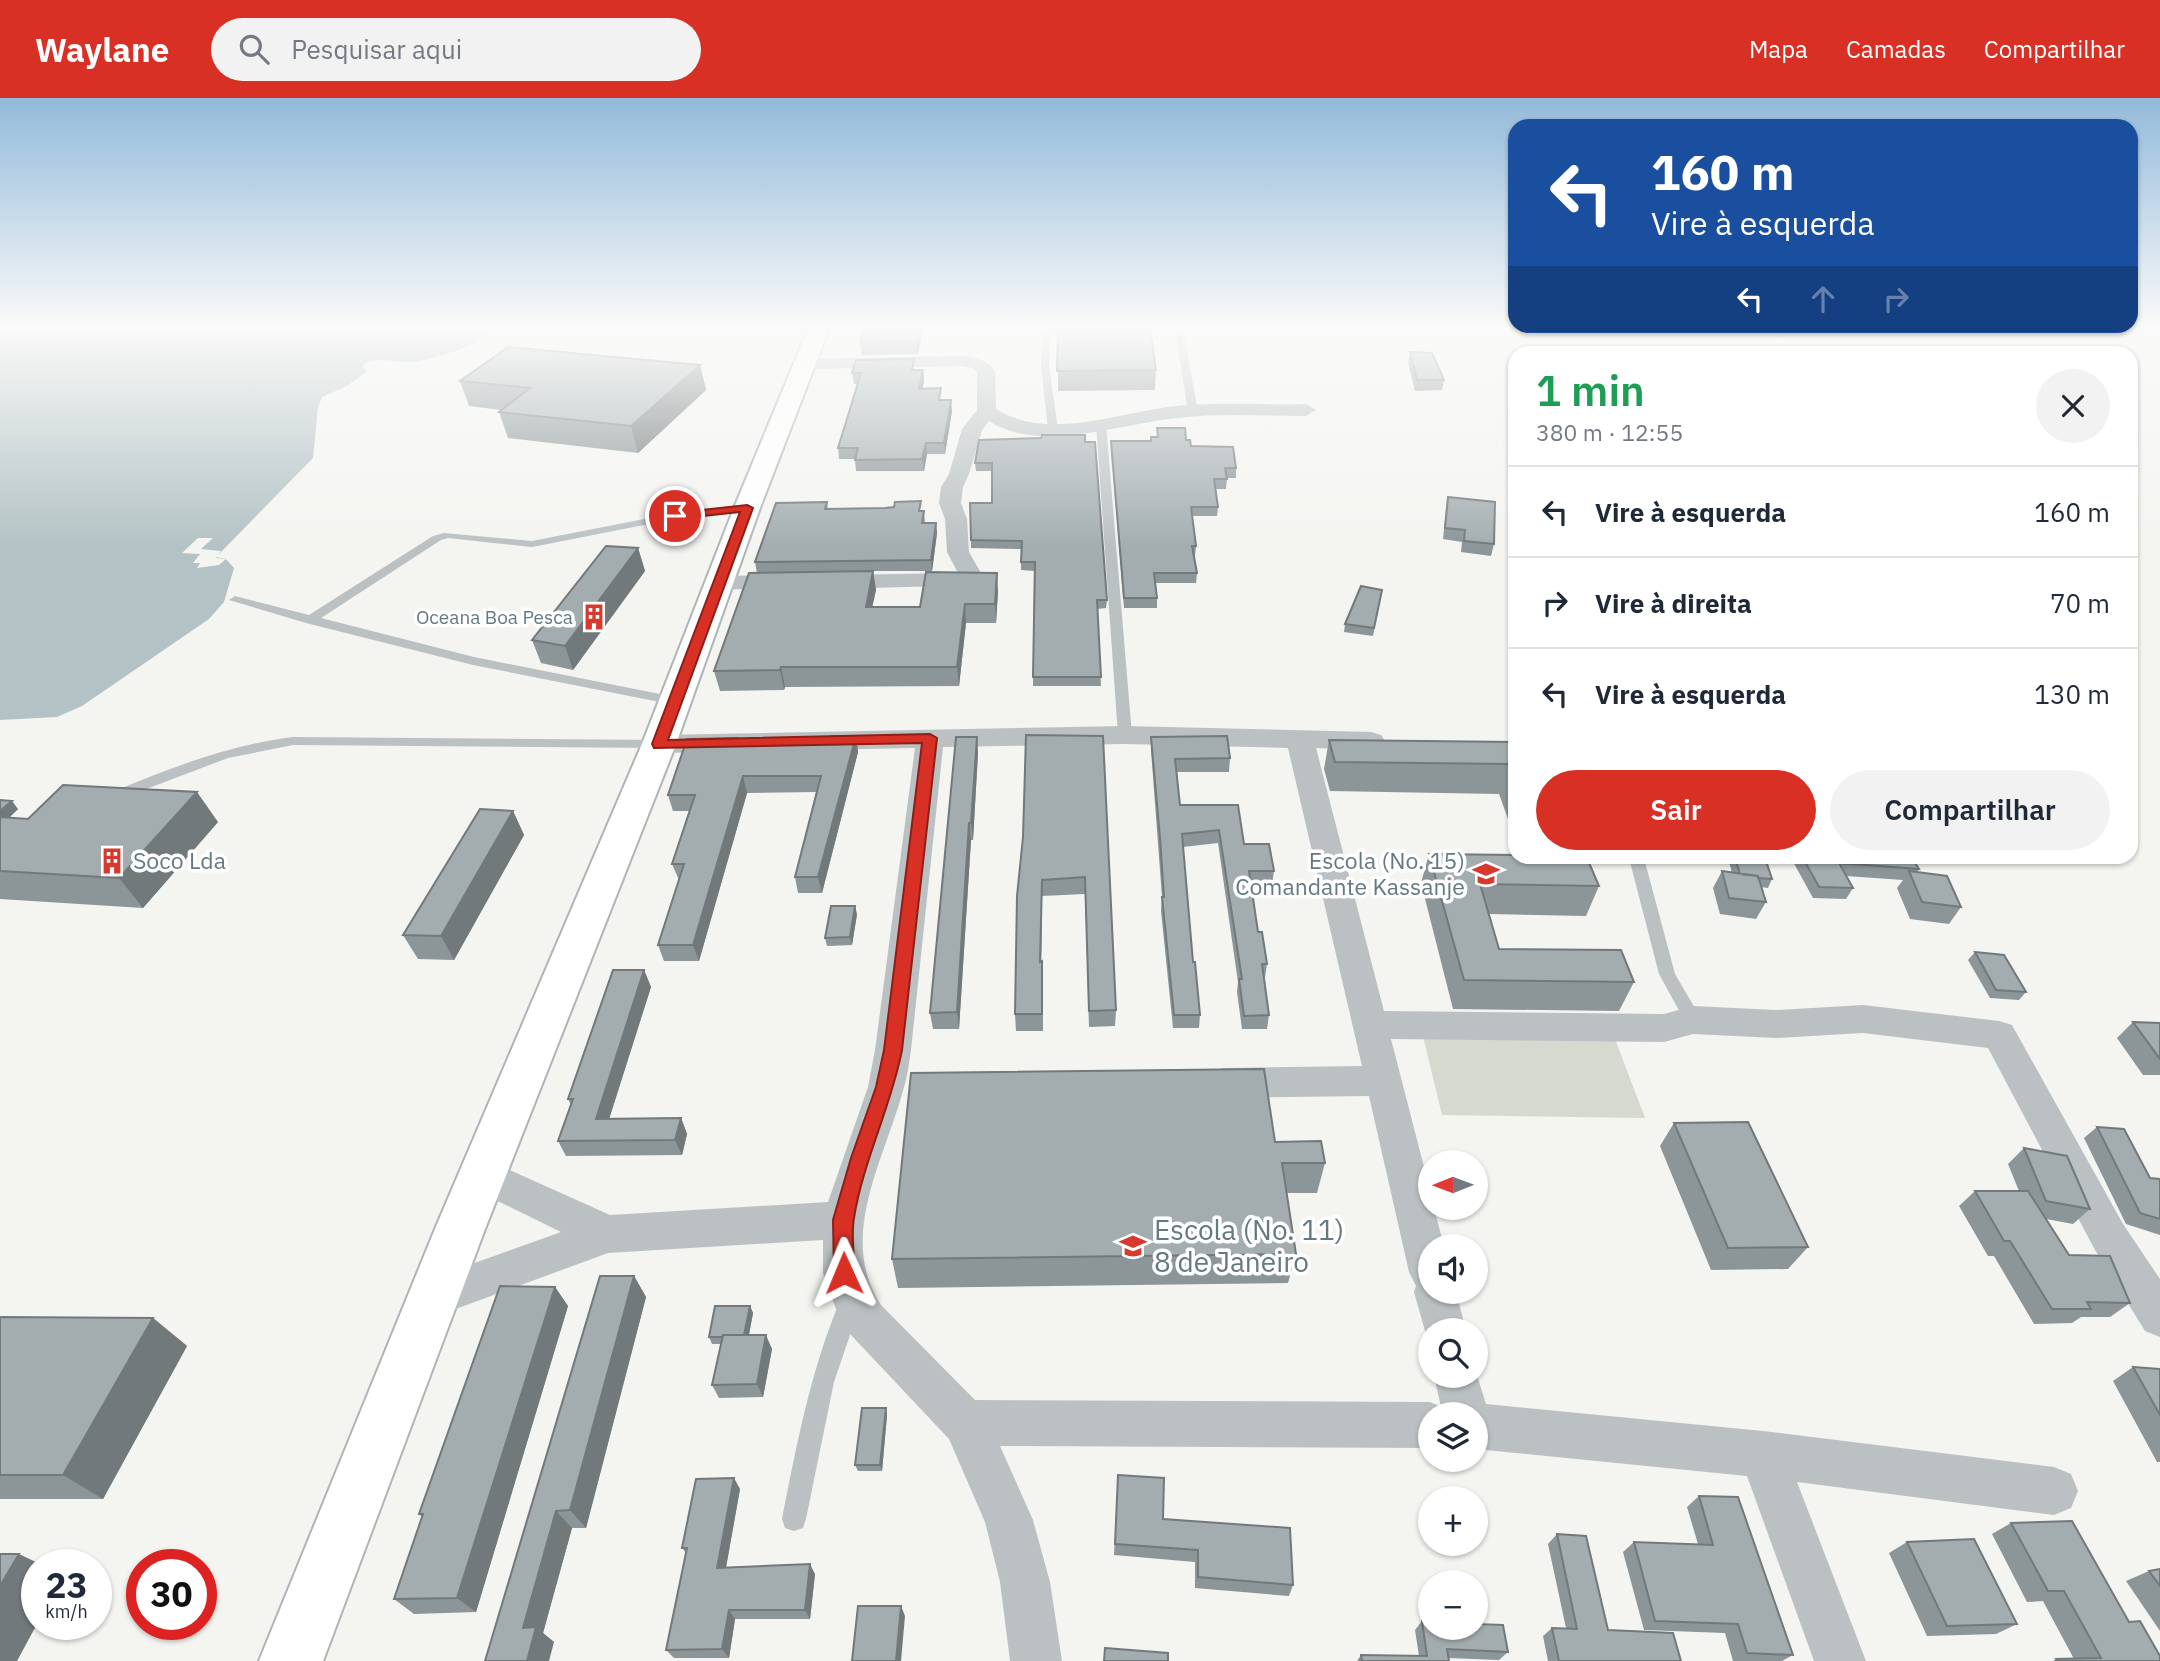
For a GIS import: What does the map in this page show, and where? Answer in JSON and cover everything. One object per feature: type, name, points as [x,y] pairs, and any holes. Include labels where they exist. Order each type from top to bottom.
[{"type":"street","points":[[291,1661],[434,1297],[659,744],[790,402]]},
{"type":"street","points":[[719,583],[973,580],[958,552],[956,519],[950,503],[952,487],[959,474],[972,429],[987,411],[987,402]]},
{"type":"street","points":[[987,411],[997,421],[1053,429],[1193,412],[1306,410]]},
{"type":"street","points":[[659,744],[1125,736],[1395,742]]},
{"type":"street","points":[[930,738],[893,1050],[900,1087],[860,1158],[843,1220],[844,1273],[852,1298],[866,1320],[965,1423],[1009,1520],[1025,1582],[1036,1661]]},
{"type":"street","points":[[1300,739],[1420,1234]]},
{"type":"street","points":[[1368,1025],[1664,1028],[1693,1020],[1776,1024],[1863,1019],[1999,1035],[2109,1237],[2160,1316]]},
{"type":"street","points":[[1189,1083],[1381,1081]]},
{"type":"street","points":[[483,1175],[608,1234]]},
{"type":"street","points":[[434,1297],[608,1234],[843,1220]]},
{"type":"street","points":[[965,1423],[1418,1425]]},
{"type":"street","points":[[1488,1427],[1763,1454],[2054,1491]]},
{"type":"street","points":[[1763,1454],[1840,1661]]},
{"type":"lane","points":[[1050,402],[1053,429]]},
{"type":"lane","points":[[1191,402],[1193,412]]},
{"type":"lane","points":[[1101,424],[1125,736]]},
{"type":"lane","points":[[310,620],[437,538],[448,535],[531,544],[690,513],[747,508]]},
{"type":"lane","points":[[235,600],[473,661],[675,701]]},
{"type":"lane","points":[[100,802],[212,756],[257,744],[307,741],[659,744]]},
{"type":"lane","points":[[1638,864],[1667,974],[1693,1020]]},
{"type":"lane","points":[[794,1519],[833,1340],[852,1298]]},
{"type":"shaded area","points":[[0,402],[320,402],[313,458],[216,557],[226,559],[234,568],[224,602],[209,619],[82,706],[57,717],[0,720]]},
{"type":"shaded area","points":[[1421,1028],[1612,1031],[1645,1118],[1442,1115]]},
{"type":"pier","points":[[198,538],[213,538],[201,549],[221,551],[216,558],[226,559],[219,565],[197,568],[200,563],[193,563],[200,554],[182,553]]},
{"type":"building","points":[[512,402],[658,402],[631,426],[499,412]]},
{"type":"building","points":[[852,402],[951,402],[944,443],[926,443],[922,459],[855,460],[858,448],[838,448]]},
{"type":"building","points":[[1157,428],[1185,428],[1186,440],[1190,440],[1191,446],[1233,447],[1236,468],[1225,468],[1227,479],[1214,479],[1218,507],[1191,507],[1196,546],[1192,546],[1197,573],[1154,573],[1157,598],[1124,598],[1111,441],[1151,441],[1151,437],[1158,437]]},
{"type":"building","points":[[1042,435],[1085,435],[1085,442],[1095,442],[1107,600],[1097,600],[1101,677],[1033,677],[1035,562],[1021,562],[1022,541],[971,540],[970,503],[992,503],[992,463],[975,463],[979,440],[1041,438]]},
{"type":"building","points":[[1448,497],[1495,502],[1494,544],[1464,541],[1465,530],[1445,528]]},
{"type":"building","points":[[921,501],[919,511],[924,511],[922,523],[936,523],[931,560],[755,562],[776,503],[827,502],[825,509],[885,508],[894,507],[895,502]]},
{"type":"building","points":[[606,546],[638,548],[565,646],[532,640]]},
{"type":"building","points":[[873,571],[866,607],[920,607],[926,572],[997,573],[995,604],[965,604],[957,667],[781,667],[780,670],[714,671],[749,573]]},
{"type":"building","points":[[1361,586],[1382,590],[1374,628],[1345,624]]},
{"type":"building","points":[[1026,735],[1103,736],[1116,1010],[1089,1011],[1085,877],[1042,880],[1042,1014],[1015,1014],[1017,896],[1023,837]]},
{"type":"building","points":[[831,736],[856,736],[818,877],[795,877],[821,776],[743,776],[693,945],[658,945],[684,864],[672,864],[695,795],[668,795],[687,739],[738,738],[736,744],[829,743]]},
{"type":"building","points":[[1227,736],[1230,758],[1175,759],[1180,805],[1238,805],[1244,844],[1269,844],[1274,871],[1249,871],[1258,932],[1262,932],[1267,964],[1262,964],[1269,1015],[1244,1016],[1239,979],[1242,979],[1219,830],[1182,834],[1200,1015],[1174,1015],[1162,897],[1151,737]]},
{"type":"building","points":[[956,737],[977,737],[957,1012],[930,1013]]},
{"type":"building","points":[[1329,740],[1508,742],[1508,764],[1335,762]]},
{"type":"building","points":[[63,785],[197,792],[119,878],[0,871],[0,817],[28,819]]},
{"type":"building","points":[[0,800],[12,801],[0,811]]},
{"type":"building","points":[[480,809],[513,811],[441,936],[403,935]]},
{"type":"building","points":[[1429,854],[1508,855],[1508,864],[1590,864],[1599,886],[1480,884],[1499,949],[1621,950],[1634,982],[1464,980]]},
{"type":"building","points":[[1737,864],[1767,864],[1772,879],[1758,878],[1740,874]]},
{"type":"building","points":[[1806,864],[1840,864],[1853,888],[1819,887]]},
{"type":"building","points":[[1852,864],[1916,864],[1919,869]]},
{"type":"building","points":[[1722,871],[1758,876],[1766,902],[1729,898]]},
{"type":"building","points":[[1909,871],[1947,876],[1961,907],[1922,902]]},
{"type":"building","points":[[831,906],[855,906],[850,937],[825,938]]},
{"type":"building","points":[[1975,952],[2004,955],[2026,992],[1996,990]]},
{"type":"building","points":[[613,970],[644,970],[596,1119],[681,1118],[675,1140],[558,1141],[573,1099],[568,1099]]},
{"type":"building","points":[[2133,1022],[2160,1023],[2160,1059]]},
{"type":"building","points":[[1264,1069],[1275,1142],[1321,1141],[1325,1163],[1282,1163],[1296,1254],[892,1259],[911,1073]]},
{"type":"building","points":[[1748,1122],[1808,1247],[1728,1248],[1674,1123]]},
{"type":"building","points":[[2097,1127],[2124,1129],[2150,1178],[2160,1179],[2160,1219],[2140,1213]]},
{"type":"building","points":[[2024,1148],[2067,1156],[2090,1209],[2046,1201]]},
{"type":"building","points":[[1975,1191],[2028,1191],[2069,1255],[2110,1256],[2130,1303],[2087,1302],[2091,1309],[2052,1309],[2010,1241],[2004,1241]]},
{"type":"building","points":[[600,1276],[634,1276],[570,1510],[556,1511],[523,1628],[536,1627],[527,1661],[485,1661]]},
{"type":"building","points":[[500,1286],[555,1287],[457,1598],[394,1599],[423,1514],[419,1514]]},
{"type":"building","points":[[715,1306],[750,1306],[744,1335],[709,1337]]},
{"type":"building","points":[[0,1317],[153,1318],[63,1475],[0,1475]]},
{"type":"building","points":[[723,1335],[766,1335],[757,1384],[712,1385]]},
{"type":"building","points":[[2133,1367],[2160,1369],[2160,1415]]},
{"type":"building","points":[[862,1408],[886,1408],[880,1465],[855,1465]]},
{"type":"building","points":[[1118,1475],[1164,1478],[1163,1519],[1290,1528],[1293,1585],[1198,1577],[1198,1550],[1115,1544]]},
{"type":"building","points":[[734,1478],[717,1568],[810,1564],[805,1610],[729,1610],[722,1649],[666,1650],[687,1548],[682,1548],[696,1479]]},
{"type":"building","points":[[1699,1496],[1738,1497],[1793,1655],[1747,1653],[1738,1624],[1655,1621],[1634,1542],[1713,1545]]},
{"type":"building","points":[[2072,1521],[2129,1622],[2140,1621],[2160,1656],[2160,1661],[2057,1661],[2056,1659],[2101,1658],[2064,1591],[2048,1591],[2011,1523]]},
{"type":"building","points":[[1557,1534],[1586,1536],[1608,1630],[1673,1633],[1681,1661],[1559,1661],[1552,1628],[1577,1629]]},
{"type":"building","points":[[1974,1539],[2017,1624],[1947,1626],[1907,1542]]},
{"type":"building","points":[[0,1554],[19,1554],[0,1586]]},
{"type":"building","points":[[2160,1569],[2160,1586],[2149,1571]]},
{"type":"building","points":[[858,1606],[901,1606],[896,1661],[852,1661]]},
{"type":"building","points":[[1488,1624],[1503,1625],[1508,1652],[1447,1649],[1449,1661],[1362,1661],[1361,1655],[1427,1656],[1425,1640],[1488,1640]]},
{"type":"building","points":[[1105,1648],[1168,1653],[1168,1661],[1104,1661]]},
{"type":"place","name":"Oceana Boa Pesca","points":[[594,617]]},
{"type":"place","name":"Soco Lda","points":[[112,861]]},
{"type":"place","name":"Escola (No. 15) Comandante Kassanje","points":[[1486,874]]},
{"type":"place","name":"Escola (No. 11) 8 de Janeiro","points":[[1133,1246]]},
{"type":"route","points":[[675,516],[747,508],[659,744],[930,738],[893,1050],[886,1087],[860,1158],[843,1220],[844,1273]]}]
